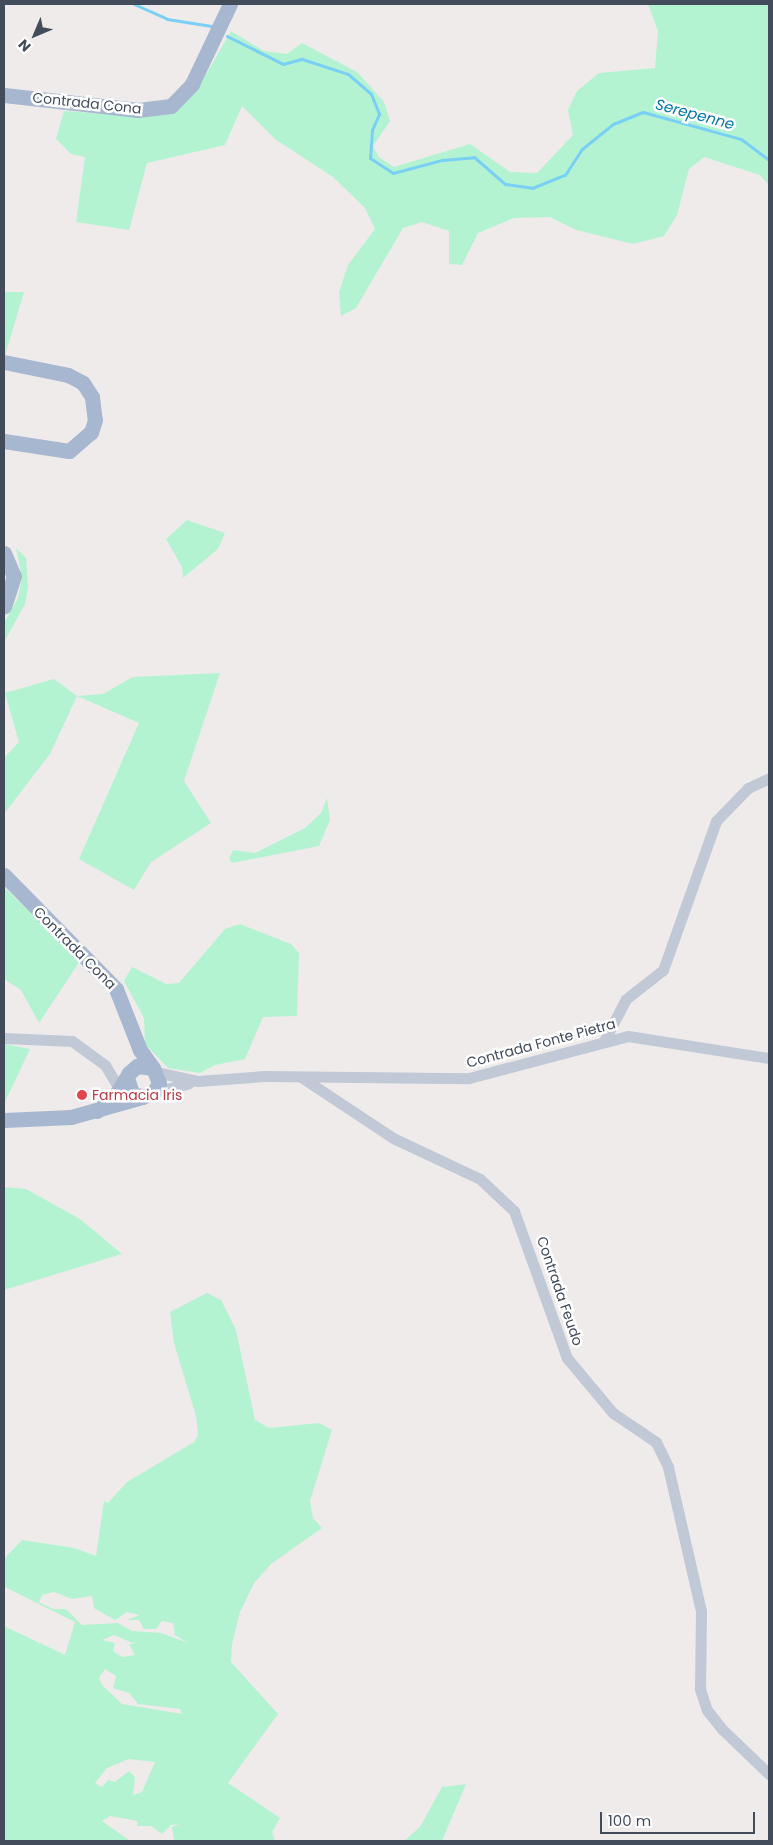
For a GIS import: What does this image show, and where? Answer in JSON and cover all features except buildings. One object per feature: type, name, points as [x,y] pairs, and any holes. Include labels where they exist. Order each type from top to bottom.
[{"type":"main road","name":"Contrada Cona","points":[[4,95],[138,110],[171,106],[192,84],[230,4]]},
{"type":"main road","points":[[4,362],[68,375],[83,383],[92,397],[95,420],[86,438],[69,451],[4,441]]},
{"type":"main road","points":[[4,553],[14,576],[4,606]]},
{"type":"main road","name":"Contrada Cona","points":[[4,875],[116,989],[133,1029],[154,1070]]},
{"type":"main road","name":"Contrada Cona","points":[[127,1079],[133,1029]]},
{"type":"main road","points":[[4,1120],[97,1111],[148,1094],[159,1083],[154,1070],[143,1065],[97,1111]]},
{"type":"main road","points":[[127,1079],[132,1092],[148,1094]]},
{"type":"street","points":[[605,1039],[626,998],[663,970],[716,821],[748,788],[769,778]]},
{"type":"street","name":"Contrada Fonte Pietra","points":[[198,1081],[301,1077],[469,1078],[605,1039],[654,1037],[769,1058]]},
{"type":"street","points":[[4,1038],[72,1040],[127,1079]]},
{"type":"street","points":[[154,1070],[198,1081]]},
{"type":"street","name":"Contrada Feudo","points":[[301,1077],[393,1138],[480,1179],[514,1211],[567,1358],[613,1413],[656,1442],[668,1467],[701,1611],[698,1664],[702,1696],[722,1729],[769,1774]]},
{"type":"street","points":[[148,1094],[198,1081]]},
{"type":"green space","points":[[648,4],[769,4],[769,185],[760,175],[704,157],[689,169],[677,215],[664,236],[633,244],[576,230],[550,217],[514,218],[478,233],[462,265],[449,264],[449,231],[422,222],[403,228],[356,308],[341,316],[339,292],[348,265],[375,229],[365,208],[333,177],[275,139],[242,106],[225,145],[147,163],[129,230],[76,222],[85,157],[71,154],[56,139],[64,111],[145,117],[175,110],[196,92],[231,31],[264,51],[287,54],[302,43],[357,72],[384,102],[390,121],[373,146],[379,157],[394,167],[470,144],[510,172],[537,173],[573,135],[568,110],[577,91],[599,73],[655,68],[658,31]]},
{"type":"green space","points":[[4,292],[24,292],[4,359]]},
{"type":"green space","points":[[187,520],[225,533],[218,549],[183,578],[182,567],[166,539]]},
{"type":"green space","points":[[16,548],[26,558],[28,587],[25,604],[4,642],[4,623],[18,598],[22,577]]},
{"type":"green space","points":[[220,673],[184,781],[211,823],[151,862],[134,890],[79,859],[139,723],[77,696],[103,694],[133,677]]},
{"type":"green space","points":[[54,679],[77,696],[50,754],[4,814],[4,758],[19,742],[5,693]]},
{"type":"green space","points":[[327,798],[330,820],[319,846],[232,863],[229,859],[233,850],[255,853],[305,828],[321,813]]},
{"type":"green space","points":[[4,887],[80,961],[39,1023],[21,990],[4,979]]},
{"type":"green space","points":[[240,924],[291,944],[299,953],[297,1016],[263,1017],[245,1059],[215,1065],[200,1073],[168,1068],[145,1044],[144,1018],[124,981],[132,967],[166,984],[179,983],[225,929]]},
{"type":"green space","points":[[4,1044],[30,1049],[4,1104]]},
{"type":"green space","points":[[4,1187],[26,1189],[80,1219],[122,1254],[4,1290]]},
{"type":"green space","points":[[207,1293],[221,1300],[236,1330],[255,1420],[269,1428],[319,1423],[332,1430],[310,1501],[313,1518],[322,1528],[271,1564],[254,1583],[240,1612],[232,1644],[231,1662],[278,1714],[228,1783],[280,1818],[272,1832],[275,1841],[174,1841],[172,1827],[179,1824],[171,1825],[162,1834],[151,1826],[137,1826],[138,1821],[110,1816],[102,1821],[130,1841],[4,1841],[4,1626],[65,1655],[75,1622],[5,1587],[4,1559],[22,1540],[74,1548],[96,1556],[104,1501],[108,1503],[127,1482],[194,1442],[198,1435],[196,1416],[174,1343],[170,1312]],"holes":[[[54,1592],[72,1599],[92,1596],[94,1608],[115,1620],[127,1612],[140,1615],[127,1620],[139,1620],[144,1629],[156,1629],[162,1621],[173,1623],[175,1635],[188,1643],[161,1633],[132,1631],[118,1623],[82,1625],[66,1609],[53,1609],[39,1602],[42,1595]],[[114,1635],[135,1644],[129,1644],[135,1655],[122,1657],[113,1651],[115,1643],[102,1640]],[[105,1669],[116,1676],[113,1688],[129,1693],[138,1704],[180,1709],[182,1714],[122,1704],[102,1685],[99,1678]],[[129,1759],[155,1762],[142,1792],[133,1795],[135,1777],[129,1771],[115,1782],[108,1780],[102,1787],[95,1783],[107,1768]]]},
{"type":"green space","points":[[466,1784],[442,1841],[404,1841],[420,1827],[442,1787]]},
{"type":"waterway","name":"Serepenne","points":[[134,4],[167,19],[211,26]]},
{"type":"waterway","name":"Serepenne","points":[[227,36],[283,64],[302,59],[348,74],[371,94],[379,114],[372,130],[370,158],[393,173],[442,160],[474,157],[505,184],[532,188],[565,175],[582,149],[613,124],[643,112],[741,139],[769,160]]},
{"type":"place","name":"Farmacia Iris","points":[[82,1095]]}]
